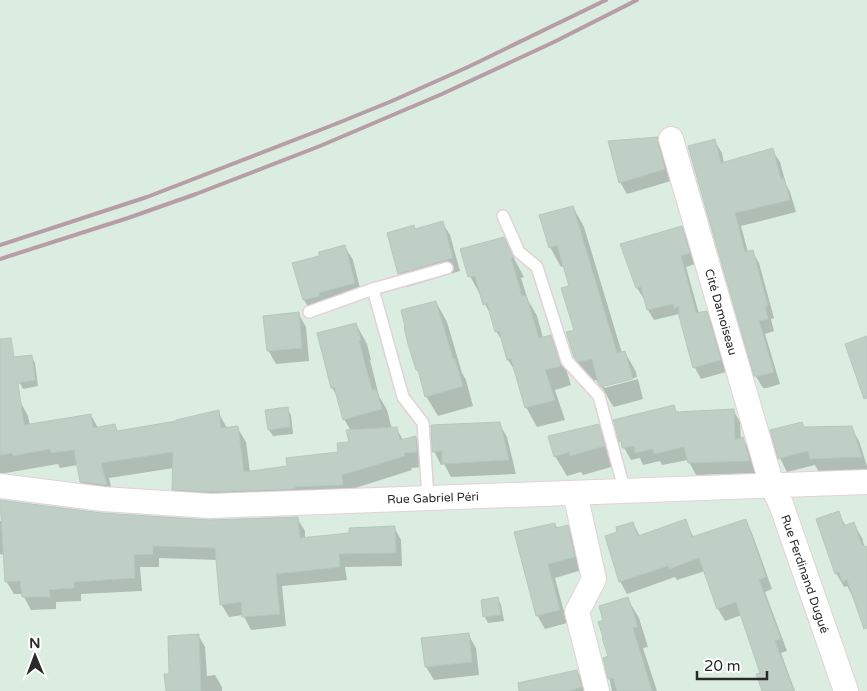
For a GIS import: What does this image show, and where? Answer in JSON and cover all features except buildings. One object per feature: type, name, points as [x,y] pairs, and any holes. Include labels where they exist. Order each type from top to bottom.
[{"type":"street","name":"Cité Damoiseau","points":[[670,139],[772,486]]},
{"type":"street","name":"Rue Gabriel Péri","points":[[0,486],[103,499],[211,506],[867,482]]},
{"type":"street","name":"Rue Ferdinand Dugué","points":[[772,486],[781,504],[846,691]]},
{"type":"street","points":[[575,493],[594,578],[577,612],[597,691]]},
{"type":"lane","points":[[503,216],[519,252],[537,267],[567,361],[599,396],[626,492]]},
{"type":"lane","points":[[309,312],[373,289],[447,268]]},
{"type":"lane","points":[[373,289],[403,397],[423,422],[428,498]]},
{"type":"railway","points":[[0,245],[147,197],[333,125],[468,67],[606,0]]},
{"type":"railway","points":[[0,259],[196,194],[320,146],[442,94],[554,42],[637,0]]}]
